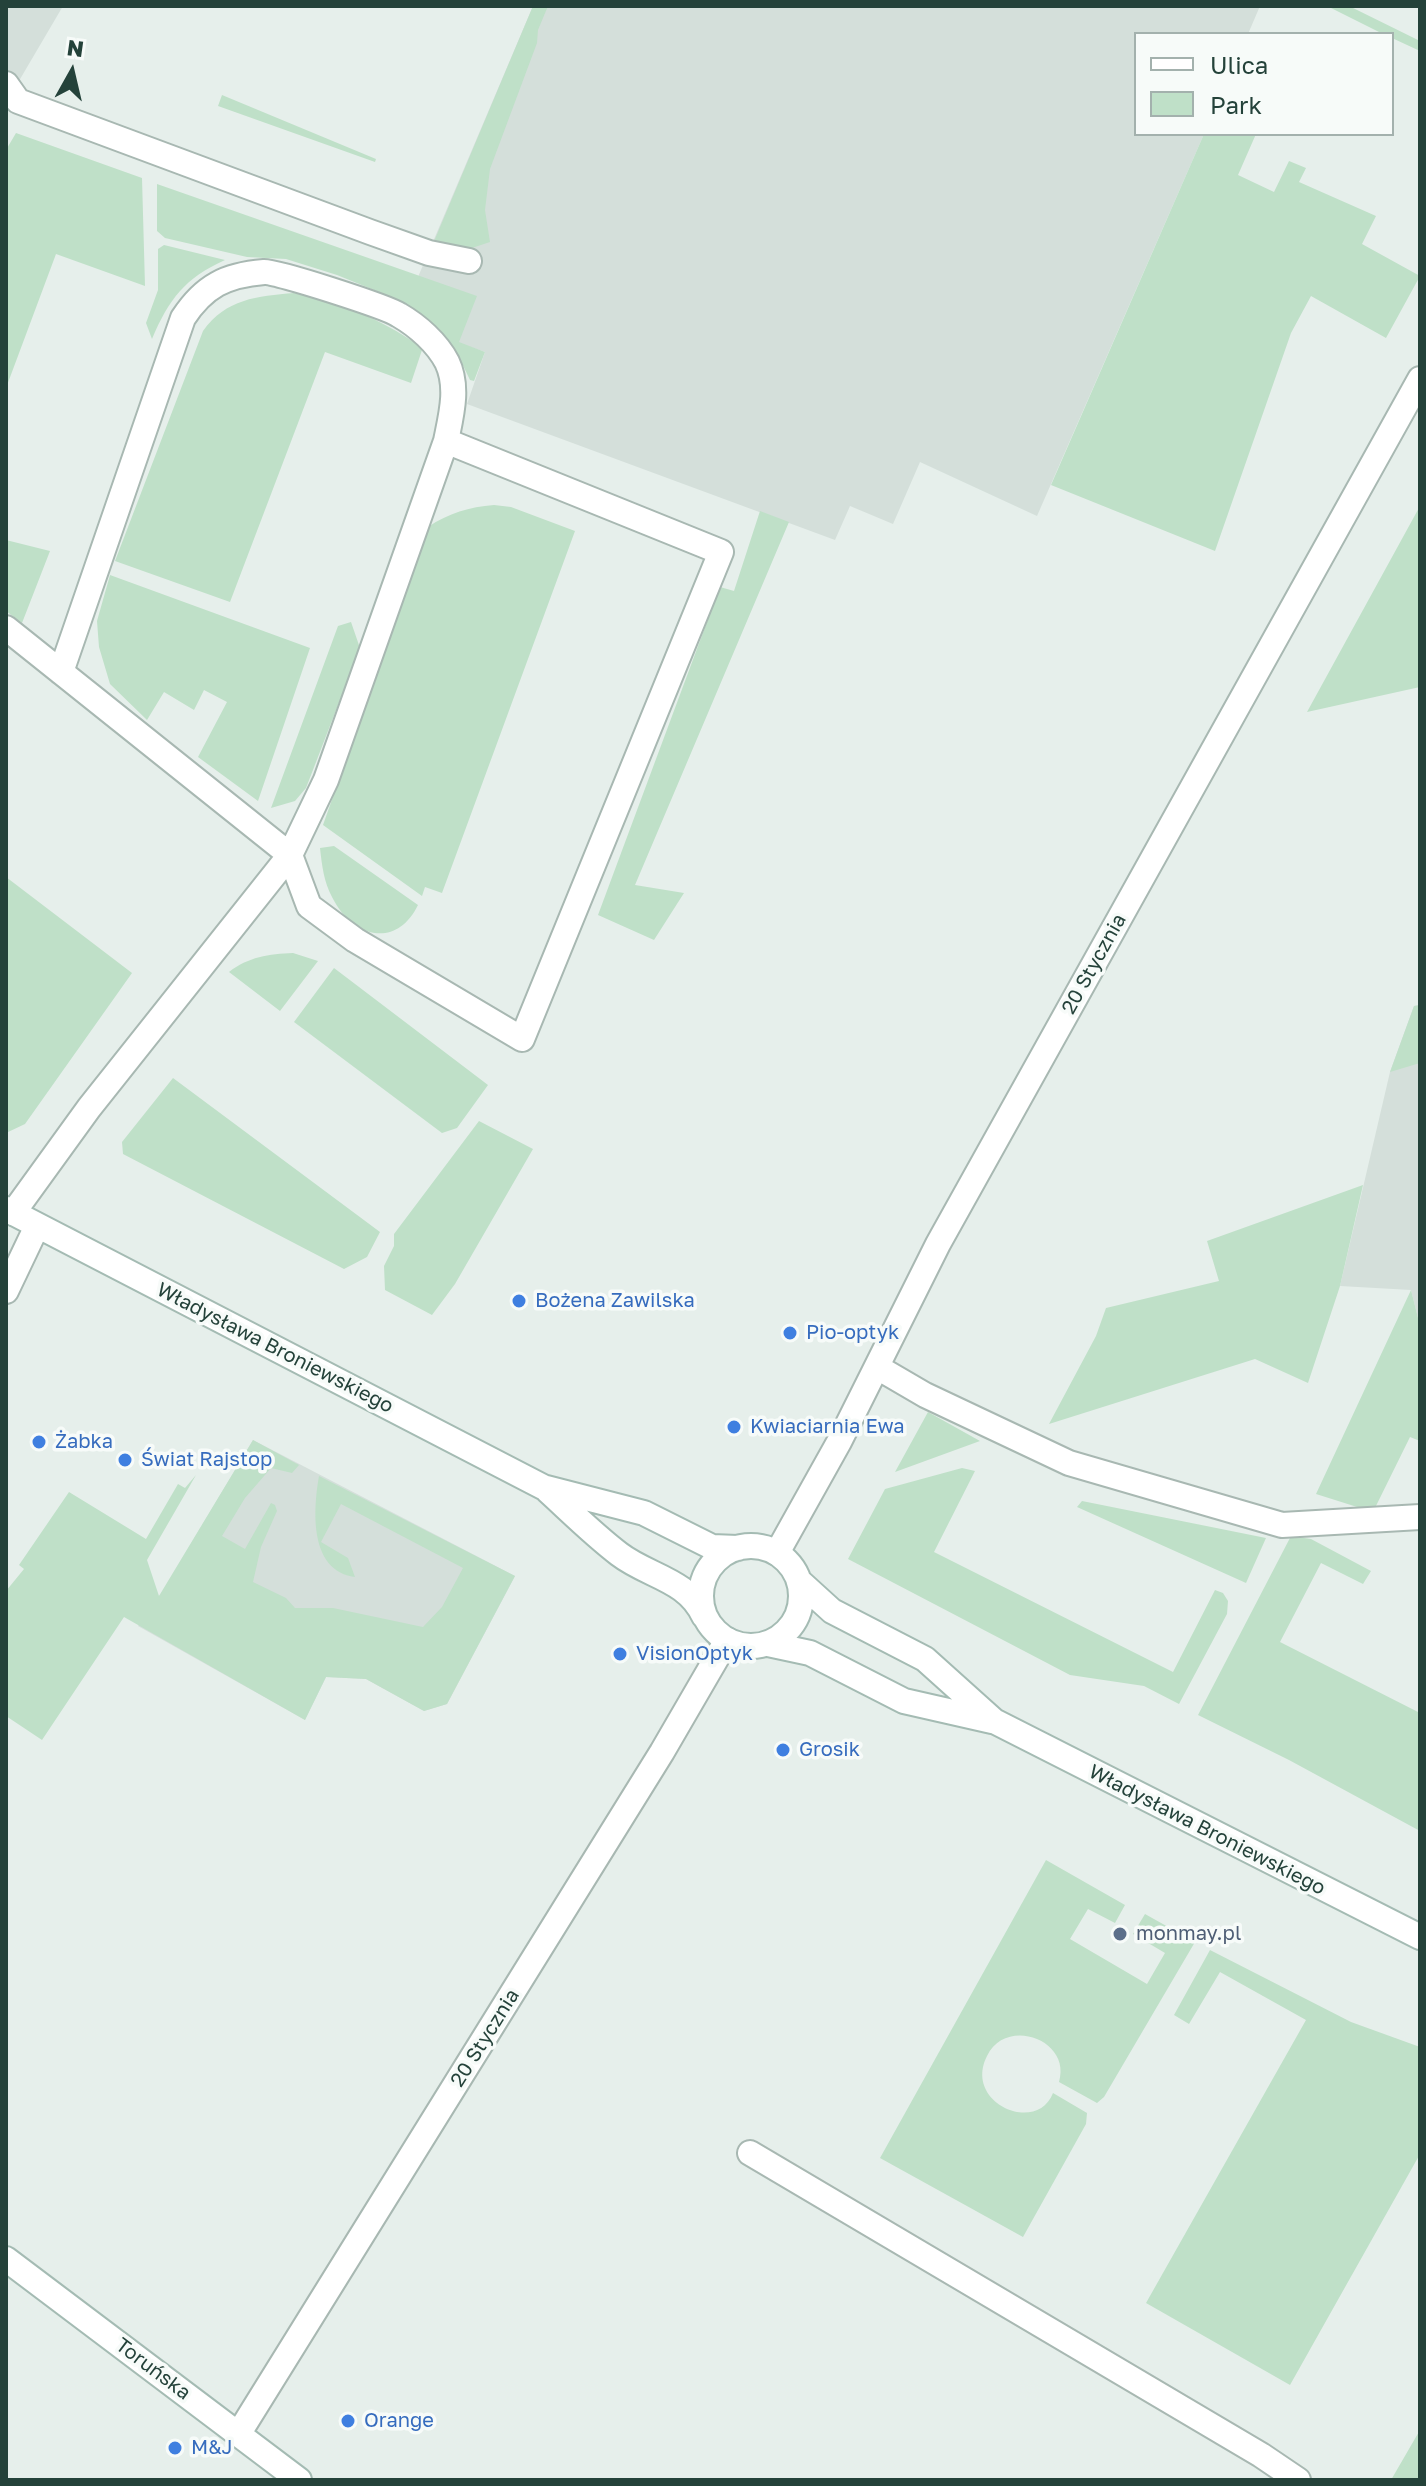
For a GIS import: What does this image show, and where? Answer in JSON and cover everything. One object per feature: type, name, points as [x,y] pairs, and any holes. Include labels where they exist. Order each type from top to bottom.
[{"type":"street","points":[[6,84],[18,101],[429,253],[469,261]]},
{"type":"street","points":[[9,1211],[290,855],[326,780],[446,441],[452,413],[453,384],[447,363],[420,330],[396,313],[269,271],[243,274],[214,284],[196,298],[183,318],[61,672]]},
{"type":"street","name":"20 Stycznia","points":[[777,1553],[822,1475],[938,1244],[1420,379]]},
{"type":"street","points":[[6,628],[290,855],[309,906],[355,940],[522,1039],[721,552],[446,441]]},
{"type":"street","name":"Władysława Broniewskiego","points":[[9,1211],[543,1487],[644,1513],[712,1547],[757,1547],[777,1553],[790,1565],[799,1581],[832,1611],[925,1659],[994,1721]]},
{"type":"street","points":[[6,1291],[37,1226]]},
{"type":"street","points":[[877,1367],[925,1395],[1069,1463],[1282,1525],[1420,1517]]},
{"type":"street","name":"Władysława Broniewskiego","points":[[543,1487],[622,1556],[689,1592],[715,1631],[727,1640],[749,1647],[768,1644],[810,1653],[904,1701],[994,1721],[1420,1937]]},
{"type":"street","points":[[704,1616],[701,1595],[706,1574],[719,1558],[738,1548]]},
{"type":"street","points":[[768,1644],[784,1635],[796,1619],[801,1601],[799,1581]]},
{"type":"street","name":"20 Stycznia","points":[[239,2433],[662,1752],[727,1640]]},
{"type":"street","points":[[750,2153],[1261,2455],[1298,2480]]},
{"type":"street","name":"Toruńska","points":[[6,2259],[299,2480]]},
{"type":"shaded area","points":[[6,6],[63,6],[6,103]]},
{"type":"shaded area","points":[[533,6],[1260,6],[1249,32],[1134,32],[1134,136],[1203,136],[1037,516],[920,462],[893,524],[850,506],[835,540],[467,404],[485,352],[458,343],[418,277]]},
{"type":"shaded area","points":[[1420,1005],[1420,1326],[1411,1290],[1340,1286],[1390,1072],[1414,1006]]},
{"type":"shaded area","points":[[253,1440],[515,1576],[447,1704],[424,1711],[366,1679],[326,1677],[305,1720],[138,1626],[162,1592]]},
{"type":"green space","points":[[533,6],[548,6],[490,169],[485,210],[490,242],[451,255],[430,251]]},
{"type":"green space","points":[[1327,6],[1349,6],[1420,41],[1420,51],[1394,39],[1394,32],[1379,32]]},
{"type":"green space","points":[[222,95],[376,159],[375,162],[218,106]]},
{"type":"green space","points":[[16,133],[142,178],[145,286],[56,254],[6,388],[6,150]]},
{"type":"green space","points":[[1203,136],[1255,136],[1238,175],[1274,192],[1289,161],[1306,168],[1299,182],[1376,216],[1362,244],[1420,276],[1386,338],[1311,296],[1291,333],[1215,551],[1051,485]]},
{"type":"green space","points":[[157,184],[477,296],[459,342],[485,352],[474,381],[470,380],[456,351],[439,329],[401,301],[337,275],[286,259],[247,257],[165,238],[157,231]]},
{"type":"green space","points":[[164,245],[225,260],[199,274],[180,291],[152,339],[146,323],[158,290],[158,249]]},
{"type":"green space","points":[[294,293],[359,313],[418,345],[422,350],[411,383],[325,352],[230,602],[115,561],[203,331],[222,312],[243,301]]},
{"type":"green space","points":[[494,505],[511,507],[575,531],[442,893],[425,887],[422,896],[323,825],[428,527],[460,512]]},
{"type":"green space","points":[[1420,506],[1420,687],[1307,712]]},
{"type":"green space","points":[[760,511],[789,522],[635,885],[684,893],[654,940],[598,915],[720,587],[734,591]]},
{"type":"green space","points":[[6,540],[50,551],[22,623],[6,611]]},
{"type":"green space","points":[[110,575],[310,648],[258,801],[198,757],[227,702],[204,690],[194,710],[164,692],[147,720],[110,684],[99,647],[97,621]]},
{"type":"green space","points":[[351,622],[360,648],[306,788],[295,801],[271,808],[338,626]]},
{"type":"green space","points":[[334,846],[418,905],[409,919],[386,933],[362,929],[351,921],[332,897],[324,874],[320,848]]},
{"type":"green space","points":[[6,877],[132,973],[25,1124],[6,1133]]},
{"type":"green space","points":[[293,953],[318,961],[280,1011],[229,972],[259,957]]},
{"type":"green space","points":[[334,968],[488,1085],[457,1128],[442,1133],[294,1022]]},
{"type":"green space","points":[[1420,1005],[1420,1063],[1390,1072],[1414,1006]]},
{"type":"green space","points":[[173,1078],[380,1232],[367,1257],[344,1269],[123,1154],[122,1142]]},
{"type":"green space","points":[[479,1121],[533,1149],[455,1284],[432,1315],[385,1290],[384,1266],[394,1246],[394,1234]]},
{"type":"green space","points":[[1363,1185],[1340,1286],[1308,1383],[1255,1359],[1049,1424],[1096,1336],[1106,1308],[1219,1281],[1207,1241]]},
{"type":"green space","points":[[1411,1290],[1420,1326],[1420,1441],[1410,1437],[1373,1512],[1316,1494]]},
{"type":"green space","points":[[928,1412],[980,1441],[895,1472]]},
{"type":"green space","points":[[253,1440],[299,1465],[292,1473],[271,1468],[245,1498],[222,1536],[245,1549],[271,1503],[275,1505],[277,1511],[261,1547],[253,1582],[286,1598],[295,1608],[333,1608],[423,1627],[442,1607],[463,1568],[341,1504],[321,1542],[348,1558],[355,1577],[340,1572],[329,1563],[318,1537],[316,1505],[319,1476],[515,1576],[447,1704],[424,1711],[366,1679],[326,1677],[305,1720],[124,1617],[42,1740],[6,1716],[6,1591],[24,1569],[19,1565],[69,1492],[146,1539],[178,1484],[185,1488],[196,1475],[147,1560],[159,1596]]},
{"type":"green space","points":[[962,1468],[975,1471],[934,1552],[1173,1672],[1215,1590],[1223,1593],[1228,1601],[1227,1614],[1179,1704],[1144,1686],[1070,1675],[848,1559],[885,1489]]},
{"type":"green space","points":[[1082,1501],[1266,1538],[1246,1583],[1077,1507]]},
{"type":"green space","points":[[1291,1536],[1311,1539],[1371,1571],[1363,1584],[1321,1563],[1280,1642],[1420,1713],[1420,1831],[1198,1715]]},
{"type":"green space","points":[[1046,1860],[1125,1905],[1115,1923],[1088,1909],[1070,1939],[1147,1984],[1165,1953],[1133,1934],[1145,1914],[1195,1942],[1104,2097],[1097,2103],[1059,2082],[1060,2067],[1056,2055],[1035,2038],[1008,2037],[996,2044],[987,2056],[982,2073],[985,2088],[1005,2108],[1033,2112],[1045,2105],[1053,2093],[1087,2113],[1086,2124],[1023,2237],[880,2158]]},
{"type":"green space","points":[[1210,1950],[1351,2022],[1420,2047],[1420,2154],[1290,2385],[1146,2303],[1306,2020],[1220,1972],[1189,2024],[1174,2015]]},
{"type":"green space","points":[[1420,2430],[1420,2480],[1391,2480]]},
{"type":"place","name":"Bożena Zawilska","points":[[519,1301]]},
{"type":"place","name":"Pio-optyk","points":[[790,1333]]},
{"type":"place","name":"Kwiaciarnia Ewa","points":[[734,1427]]},
{"type":"place","name":"Żabka","points":[[39,1442]]},
{"type":"place","name":"Świat Rajstop","points":[[125,1460]]},
{"type":"place","name":"VisionOptyk","points":[[620,1654]]},
{"type":"place","name":"Grosik","points":[[783,1750]]},
{"type":"place","name":"monmay.pl","points":[[1120,1934]]},
{"type":"place","name":"Orange","points":[[348,2421]]},
{"type":"place","name":"M&J","points":[[175,2448]]}]
